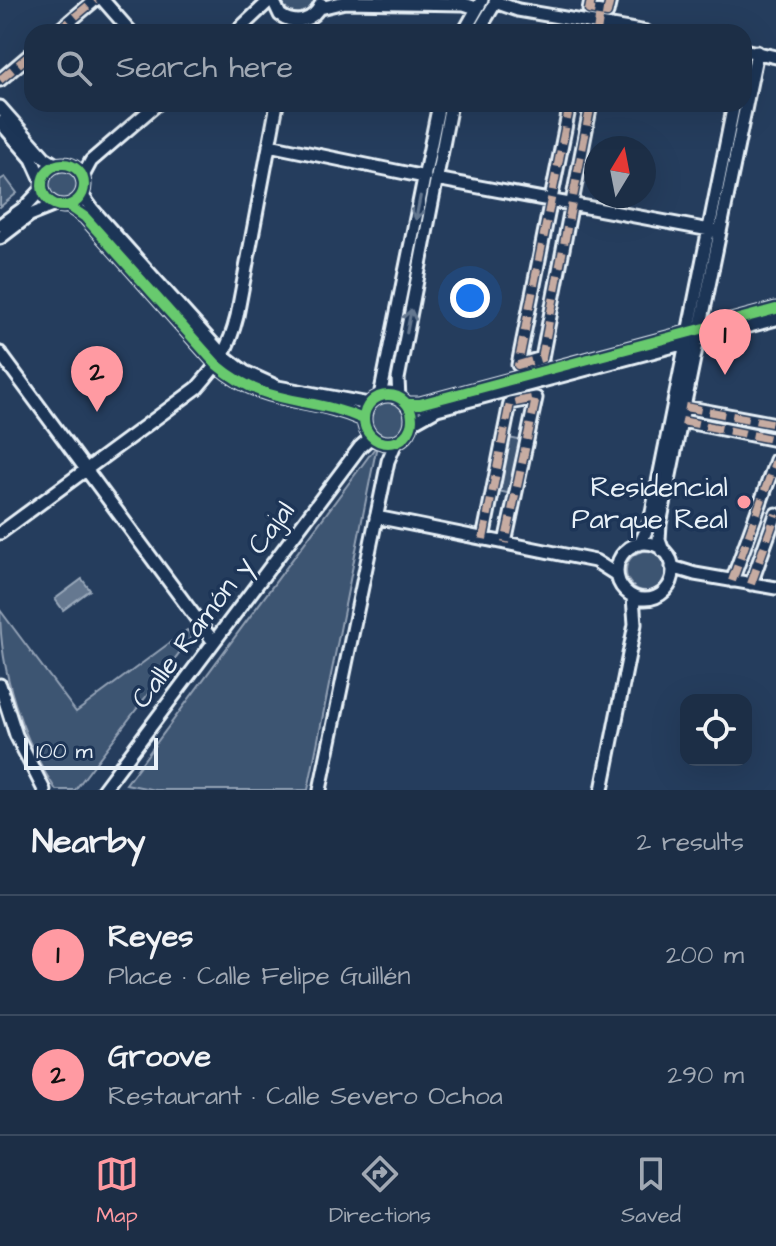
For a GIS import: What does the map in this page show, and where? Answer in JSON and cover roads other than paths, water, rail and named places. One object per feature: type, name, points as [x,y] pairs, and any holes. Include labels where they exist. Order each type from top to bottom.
[{"type":"street","points":[[66,24],[95,0]]},
{"type":"street","points":[[103,0],[124,24]]},
{"type":"street","points":[[591,0],[589,10],[598,22]]},
{"type":"street","points":[[598,22],[607,13],[610,0]]},
{"type":"street","points":[[301,24],[321,4],[344,1],[479,4],[468,24]]},
{"type":"street","points":[[483,24],[496,1],[518,10],[598,22]]},
{"type":"street","points":[[246,24],[276,7],[303,21]]},
{"type":"street","points":[[752,52],[776,57]]},
{"type":"street","points":[[0,80],[24,60]]},
{"type":"street","points":[[0,107],[39,151],[56,165]]},
{"type":"street","points":[[79,172],[148,112]]},
{"type":"street","points":[[0,533],[197,388],[220,360],[230,341],[237,316],[275,112]]},
{"type":"street","points":[[412,423],[398,379],[438,112]]},
{"type":"street","points":[[380,396],[430,178],[449,112]]},
{"type":"street","points":[[528,374],[518,365],[568,112]]},
{"type":"street","points":[[390,442],[407,434],[412,423],[437,409],[528,374],[542,358],[589,112]]},
{"type":"street","points":[[376,517],[595,561],[617,575],[626,592],[633,597],[649,599],[664,592],[670,582],[672,567],[659,540],[660,524],[700,334],[733,112]]},
{"type":"street","points":[[640,544],[650,522],[687,338],[714,231],[736,112]]},
{"type":"street","points":[[0,122],[32,159],[49,202],[69,206],[85,217],[220,360],[278,387],[369,404],[380,396],[391,395],[420,404],[528,374],[687,338],[776,309]]},
{"type":"street","points":[[269,145],[714,231]]},
{"type":"street","points":[[0,225],[25,207],[42,185],[49,168],[56,165],[66,164],[79,172],[85,186],[82,195],[69,206]]},
{"type":"street","points":[[82,195],[236,381],[257,391],[347,412],[367,429],[390,442]]},
{"type":"street","points":[[0,238],[30,215],[55,205]]},
{"type":"street","points":[[700,334],[776,319]]},
{"type":"street","points":[[0,353],[213,641]]},
{"type":"street","points":[[522,400],[528,374]]},
{"type":"street","points":[[483,539],[510,403],[536,398],[505,543]]},
{"type":"street","points":[[367,429],[369,404]]},
{"type":"street","points":[[685,407],[776,424]]},
{"type":"street","points":[[682,421],[776,440]]},
{"type":"street","name":"Calle Ramón y Cajal","points":[[103,790],[360,447],[367,429]]},
{"type":"street","points":[[320,790],[390,442]]},
{"type":"street","points":[[732,581],[776,460]]},
{"type":"street","points":[[751,584],[776,514]]},
{"type":"street","points":[[595,561],[622,555],[640,544],[663,551]]},
{"type":"street","points":[[617,575],[622,555]]},
{"type":"street","points":[[672,567],[776,588]]},
{"type":"street","points":[[670,582],[695,574]]},
{"type":"street","points":[[602,790],[635,624],[633,597]]},
{"type":"street","points":[[635,624],[649,599]]},
{"type":"street","points":[[0,685],[16,735],[44,790]]},
{"type":"place","name":"Reyes","points":[[725,375]]},
{"type":"place","name":"Groove","points":[[97,412]]},
{"type":"place","name":"Residencial Parque Real","points":[[744,502]]}]
